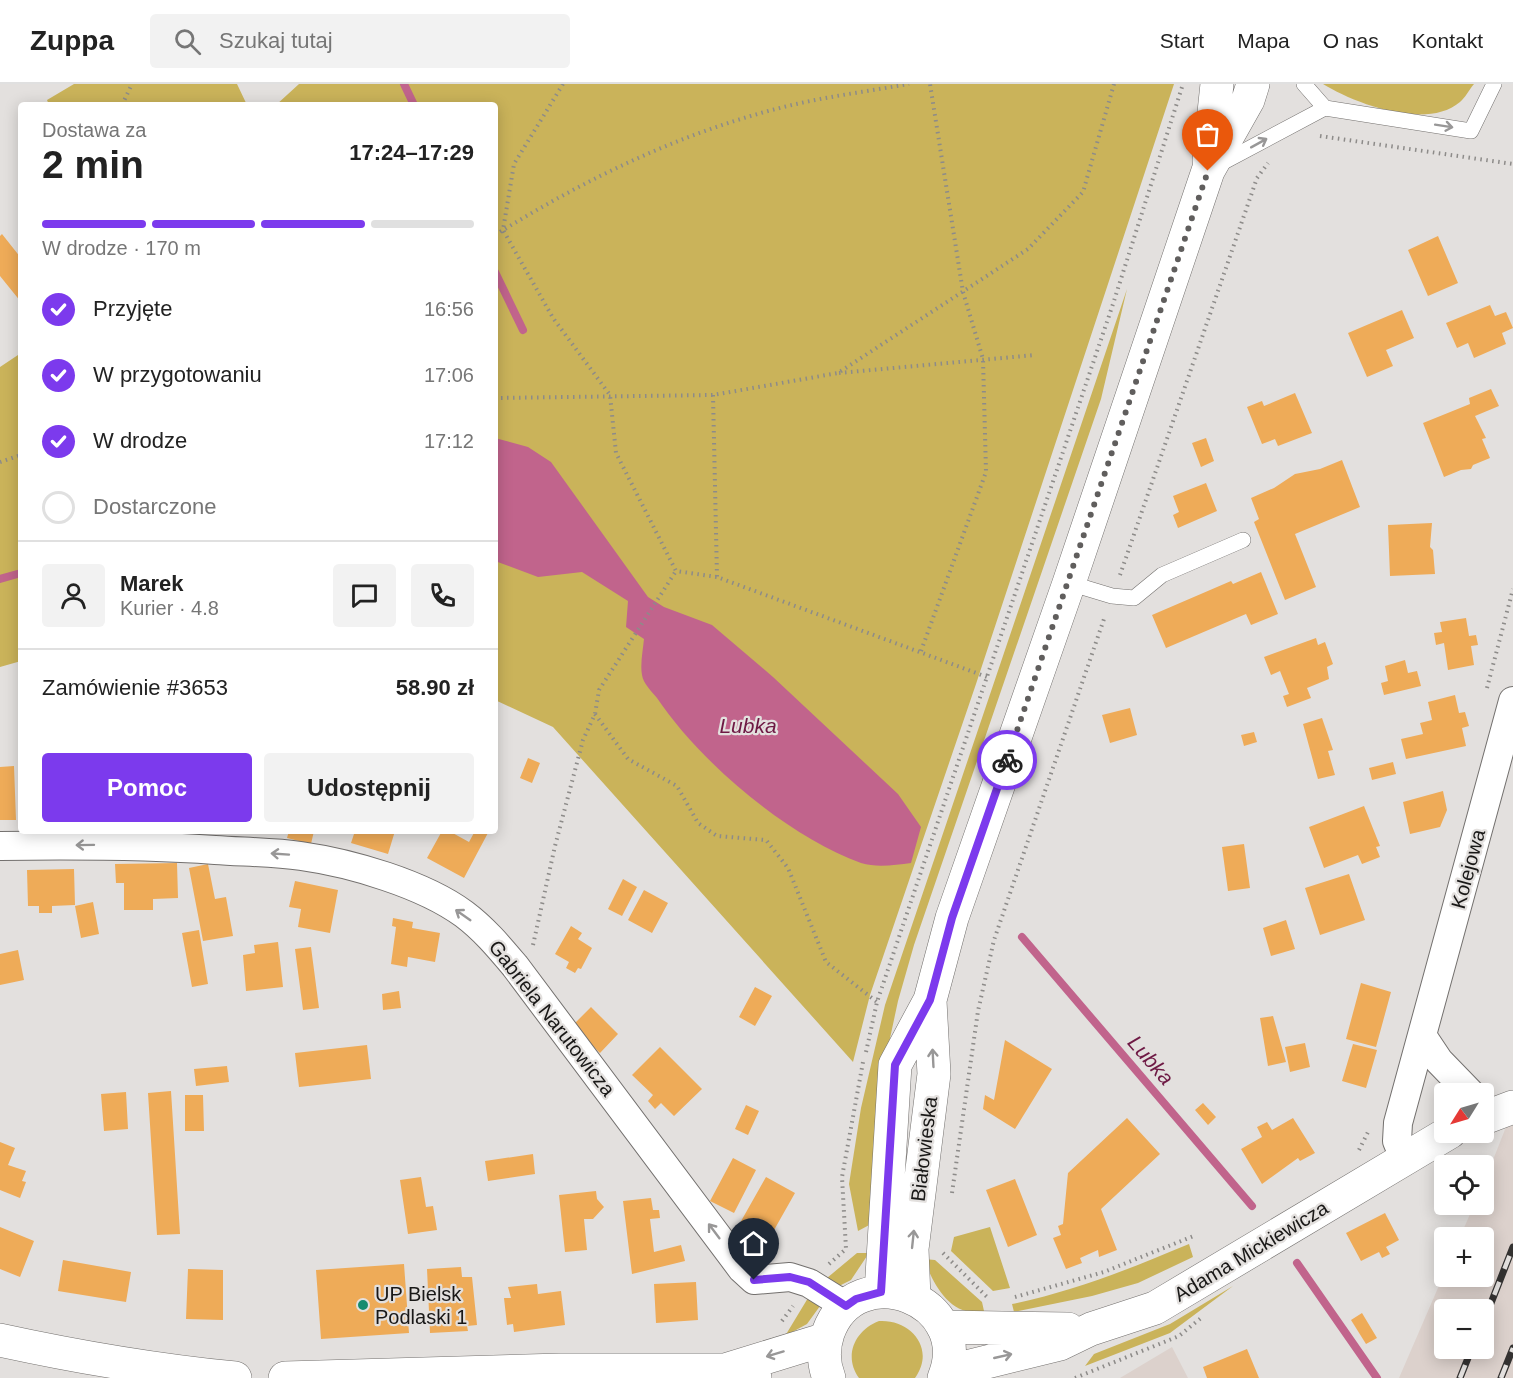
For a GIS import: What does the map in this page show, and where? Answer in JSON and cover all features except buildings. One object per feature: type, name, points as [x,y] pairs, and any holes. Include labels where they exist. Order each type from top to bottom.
[{"type":"main road","name":"Białowieska","points":[[1208,171],[1217,84]]},
{"type":"main road","name":"Białowieska","points":[[881,1292],[895,1065],[930,1000],[952,918],[1069,583],[1208,171],[1248,100],[1253,84]]},
{"type":"main road","name":"Białowieska","points":[[914,1298],[912,1249],[934,1074],[930,1000]]},
{"type":"main road","name":"Adama Mickiewicza","points":[[945,1375],[1059,1344],[1091,1329],[1155,1308],[1216,1274],[1434,1141]]},
{"type":"main road","points":[[829,1378],[824,1354],[830,1327],[846,1306],[862,1296],[881,1292],[903,1293],[914,1298],[926,1305],[943,1327],[949,1357],[945,1375]]},
{"type":"main road","name":"Adama Mickiewicza","points":[[943,1327],[1091,1329]]},
{"type":"main road","points":[[285,1378],[740,1374],[826,1339]]},
{"type":"main road","points":[[0,1340],[159,1374],[235,1378]]},
{"type":"street","name":"Kolejowa","points":[[1404,1158],[1397,1141],[1398,1123],[1513,701]]},
{"type":"street","name":"Gabriela Narutowicza","points":[[0,846],[133,845],[301,856],[342,864],[400,883],[463,913],[488,934],[515,966],[741,1269],[754,1280],[790,1277],[809,1282],[846,1306]]},
{"type":"street","points":[[1423,1036],[1438,1061],[1460,1083]]},
{"type":"lane","points":[[1304,84],[1324,108]]},
{"type":"lane","points":[[1208,171],[1324,108],[1471,131],[1494,84]]},
{"type":"lane","points":[[1069,583],[1112,596],[1134,598],[1162,575],[1243,540]]},
{"type":"path","points":[[123,102],[132,84]]},
{"type":"path","points":[[563,84],[514,164],[503,230],[553,318],[610,395],[616,453],[676,571]]},
{"type":"path","points":[[498,234],[564,193],[669,144],[791,105],[909,84]]},
{"type":"path","points":[[921,651],[986,472],[983,359],[963,291],[930,84]]},
{"type":"path","points":[[838,373],[1028,249],[1083,192],[1114,84]]},
{"type":"path","points":[[778,1327],[809,1282],[846,1249],[842,1177],[856,1089],[878,1002],[1113,304],[1184,84]]},
{"type":"path","points":[[1313,139],[1323,135],[1513,164]]},
{"type":"path","points":[[952,1195],[978,1011],[994,940],[1257,178],[1274,156]]},
{"type":"path","points":[[498,398],[713,395],[838,373],[1035,355]]},
{"type":"path","points":[[713,395],[717,577]]},
{"type":"path","points":[[0,462],[18,456]]},
{"type":"path","points":[[676,571],[717,577],[987,677]]},
{"type":"path","points":[[515,966],[536,942],[555,846],[583,740],[596,714],[599,690],[676,571]]},
{"type":"path","points":[[1486,693],[1513,589]]},
{"type":"path","points":[[596,714],[628,759],[677,786],[698,823],[717,837],[766,840],[788,868],[826,962],[878,1002]]},
{"type":"path","points":[[1355,1156],[1364,1144],[1369,1127]]},
{"type":"path","points":[[1012,1297],[1104,1272],[1196,1235]]},
{"type":"path","points":[[944,1245],[943,1255],[991,1301]]},
{"type":"shaded area","points":[[74,84],[237,84],[246,102],[48,102],[47,100]]},
{"type":"shaded area","points":[[299,84],[1174,84],[976,684],[870,995],[853,1062],[553,727],[498,701],[498,102],[279,102]]},
{"type":"shaded area","points":[[1323,84],[1474,84],[1460,102],[1446,110],[1429,114],[1410,114],[1371,106]]},
{"type":"shaded area","points":[[1127,289],[1101,399],[914,945],[898,1001],[883,1071],[873,1223],[858,1231],[849,1184],[861,1108],[885,1005]]},
{"type":"shaded area","points":[[18,355],[18,662],[0,667],[0,367]]},
{"type":"shaded area","points":[[1513,1109],[1513,1378],[1399,1378],[1438,1287],[1494,1287],[1494,1227],[1464,1227],[1470,1215],[1494,1215],[1494,1157]]},
{"type":"shaded area","points":[[990,1227],[1010,1288],[993,1291],[951,1251],[954,1237]]},
{"type":"shaded area","points":[[1189,1244],[1193,1257],[1138,1283],[1092,1296],[1014,1312],[1012,1304],[1080,1286]]},
{"type":"shaded area","points":[[857,1253],[869,1253],[851,1280],[839,1286],[827,1278]]},
{"type":"shaded area","points":[[924,1259],[935,1260],[982,1302],[984,1311],[972,1312],[953,1305],[938,1289]]},
{"type":"shaded area","points":[[1233,1286],[1170,1333],[1085,1366],[1094,1354],[1170,1324]]},
{"type":"shaded area","points":[[808,1298],[820,1306],[807,1324],[785,1336]]},
{"type":"shaded area","points":[[879,1321],[901,1325],[917,1338],[923,1357],[915,1378],[859,1378],[852,1361],[854,1345],[864,1331]]},
{"type":"shaded area","points":[[1172,1347],[1188,1378],[1120,1378]]},
{"type":"water","name":"Lubka","points":[[498,439],[528,447],[551,462],[648,597],[664,607],[712,625],[773,677],[898,794],[921,827],[911,863],[886,866],[861,863],[804,835],[748,795],[697,747],[644,681],[641,666],[644,639],[626,627],[628,601],[582,572],[538,577],[498,562]]},
{"type":"waterway","points":[[404,84],[413,102]]},
{"type":"waterway","points":[[498,278],[523,330]]},
{"type":"waterway","name":"Lubka","points":[[0,579],[18,574]]},
{"type":"waterway","name":"Lubka","points":[[1022,937],[1252,1206]]},
{"type":"waterway","name":"Lubka","points":[[1297,1263],[1377,1378]]},
{"type":"railway","points":[[1493,1299],[1513,1247]]},
{"type":"railway","points":[[1501,1378],[1513,1348]]},
{"type":"railway","points":[[1460,1378],[1468,1359]]},
{"type":"way so far","points":[[1007,760],[1208,171]]},
{"type":"place","name":"UP Bielsk Podlaski 1","points":[[363,1305]]},
{"type":"route","points":[[754,1280],[790,1277],[809,1282],[846,1306],[856,1299],[881,1292],[880,1276],[895,1065],[930,1000],[952,918],[1007,760]]}]
